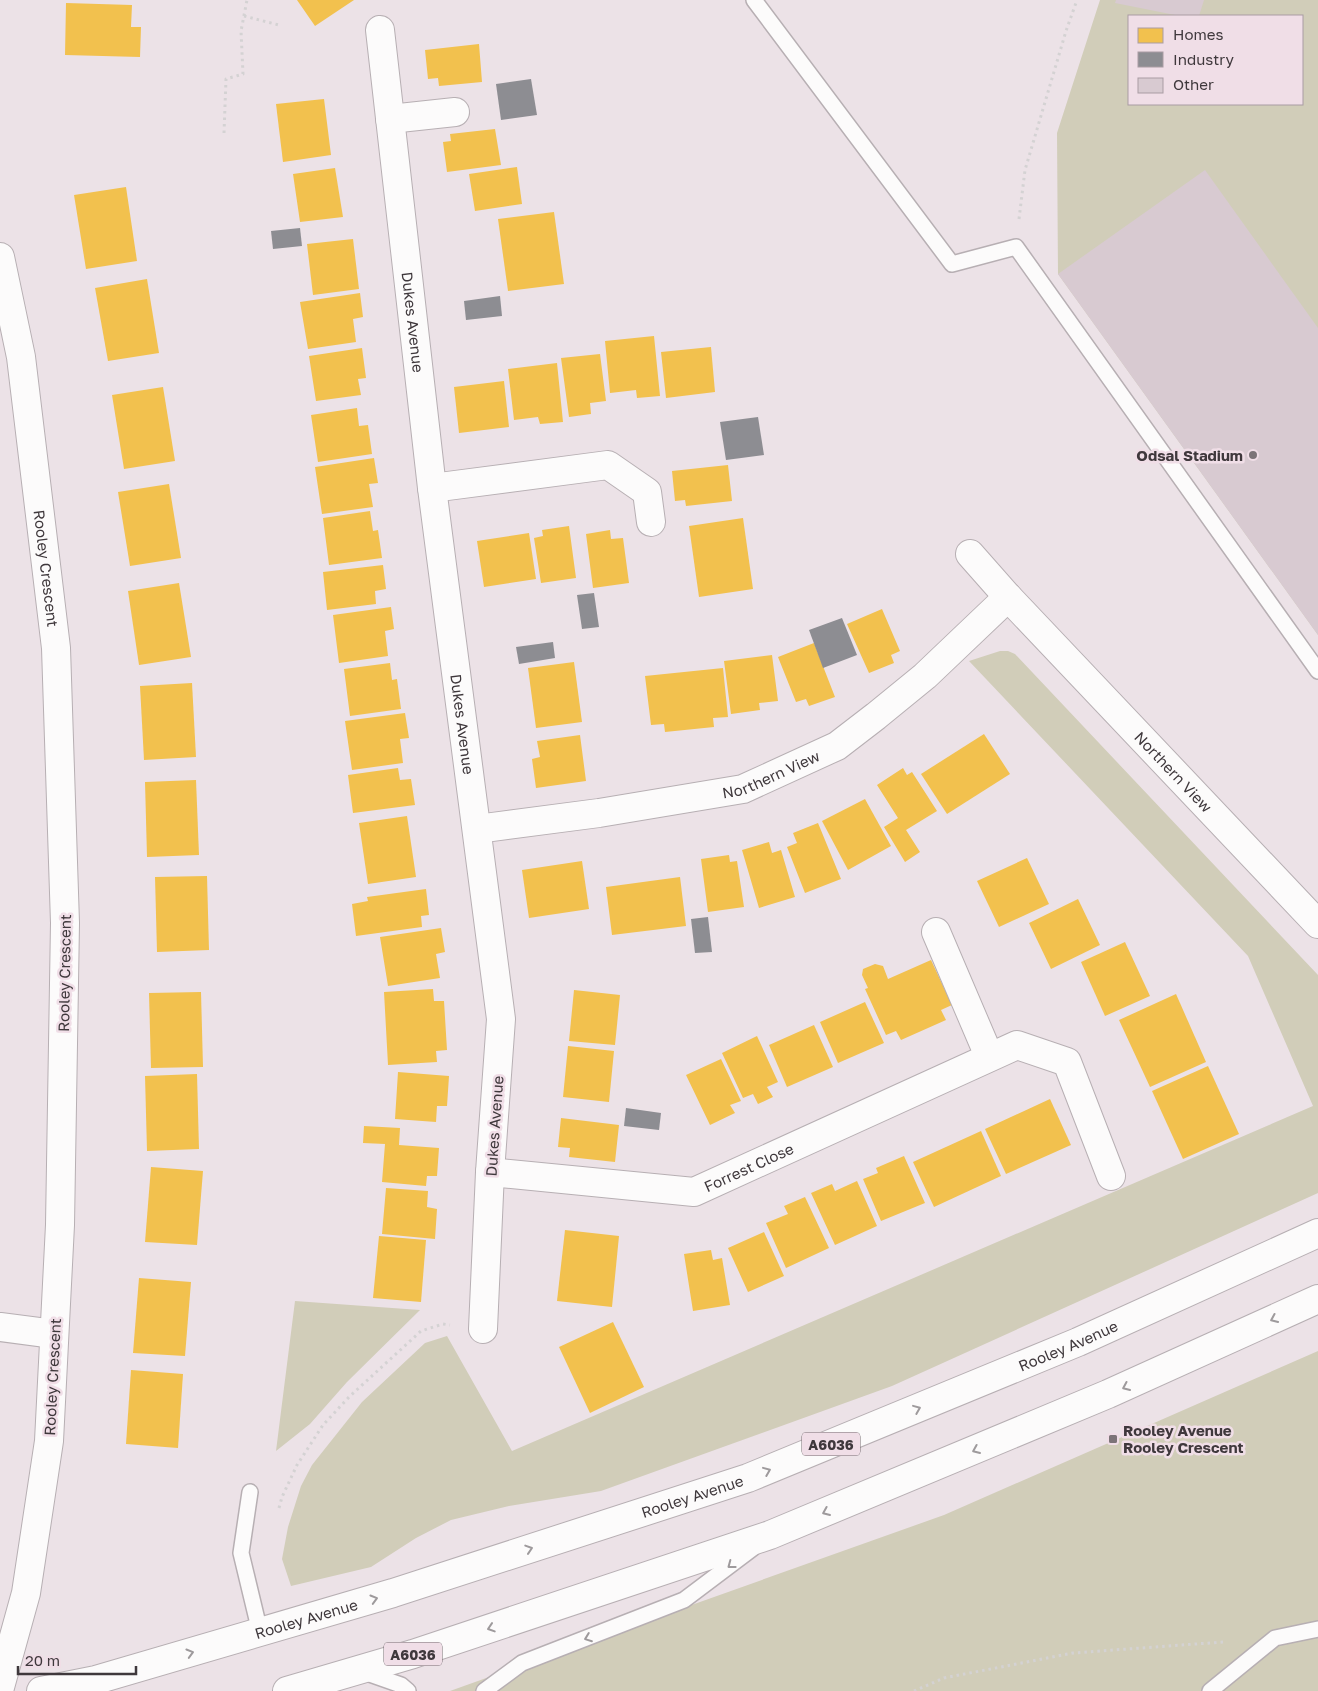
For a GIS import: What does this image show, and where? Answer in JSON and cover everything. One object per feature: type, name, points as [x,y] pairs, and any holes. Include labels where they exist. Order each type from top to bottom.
[{"type":"main road","name":"Dukes Avenue","points":[[380,30],[432,488],[501,1019],[490,1172],[483,1329]]},
{"type":"main road","points":[[390,119],[455,112]]},
{"type":"main road","name":"Rooley Crescent","points":[[0,257],[21,357],[56,648],[65,923],[60,1225],[49,1441],[28,1584],[0,1687]]},
{"type":"main road","points":[[432,488],[608,465],[647,492],[651,522]]},
{"type":"main road","name":"Northern View","points":[[970,554],[1318,924]]},
{"type":"main road","name":"Northern View","points":[[477,829],[599,813],[743,789],[837,746],[925,676],[1008,596]]},
{"type":"main road","points":[[936,932],[989,1056]]},
{"type":"main road","name":"Forrest Close","points":[[490,1172],[694,1192],[1017,1044],[1067,1062],[1111,1176]]},
{"type":"main road","name":"Rooley Avenue","points":[[41,1691],[96,1680],[393,1593],[748,1478],[1078,1342],[1318,1234]]},
{"type":"main road","name":"A6036","points":[[287,1691],[413,1654],[770,1535],[1108,1394],[1318,1299]]},
{"type":"main road","points":[[0,1327],[54,1334]]},
{"type":"lane","points":[[754,0],[952,264],[1016,248],[1318,671]]},
{"type":"lane","points":[[250,1492],[241,1553],[260,1632]]},
{"type":"lane","points":[[484,1691],[522,1663],[684,1600],[770,1535]]},
{"type":"lane","points":[[1210,1691],[1275,1638],[1318,1629]]},
{"type":"lane","points":[[358,1670],[401,1684],[408,1691]]},
{"type":"path","points":[[224,133],[226,79],[243,74],[241,31],[247,0]]},
{"type":"path","points":[[1016,248],[1025,170],[1077,0]]},
{"type":"path","points":[[244,16],[279,26]]},
{"type":"path","points":[[277,1513],[282,1497],[297,1465],[322,1425],[389,1359],[421,1331],[443,1324],[483,1329]]},
{"type":"path","points":[[914,1691],[944,1678],[1072,1653],[1275,1638]]},
{"type":"shaded area","name":"Odsal Stadium","points":[[1100,0],[1318,0],[1318,635],[1058,274],[1057,133]]},
{"type":"shaded area","points":[[1000,651],[1008,651],[1015,654],[1318,975],[1318,1193],[892,1386],[601,1491],[509,1506],[451,1520],[416,1538],[371,1567],[291,1586],[282,1559],[288,1527],[301,1486],[312,1465],[362,1402],[425,1343],[447,1336],[512,1451],[1313,1106],[1248,956],[969,661]]},
{"type":"shaded area","points":[[295,1301],[420,1310],[347,1382],[310,1424],[276,1451]]},
{"type":"shaded area","points":[[1318,1351],[1318,1691],[450,1691],[944,1515]]},
{"type":"building: Homes","points":[[297,0],[354,0],[315,26]]},
{"type":"building: Homes","points":[[66,3],[132,5],[131,27],[141,27],[140,57],[65,55]]},
{"type":"building: Homes","points":[[479,44],[482,82],[439,86],[438,78],[428,79],[425,50]]},
{"type":"building: Homes","points":[[324,99],[331,155],[283,162],[276,104]]},
{"type":"building: Homes","points":[[495,129],[501,165],[447,172],[443,142],[451,141],[450,134]]},
{"type":"building: Homes","points":[[517,167],[522,204],[475,211],[469,174]]},
{"type":"building: Homes","points":[[335,168],[343,217],[300,222],[293,174]]},
{"type":"building: Homes","points":[[126,187],[137,261],[86,269],[74,195]]},
{"type":"building: Homes","points":[[554,212],[564,284],[508,291],[498,219]]},
{"type":"building: Homes","points":[[353,239],[359,289],[313,295],[307,244]]},
{"type":"building: Homes","points":[[147,279],[159,353],[108,361],[95,288]]},
{"type":"building: Homes","points":[[360,293],[363,317],[353,319],[356,342],[308,349],[300,302]]},
{"type":"building: Homes","points":[[654,336],[660,396],[637,398],[636,390],[610,393],[605,341]]},
{"type":"building: Homes","points":[[711,347],[715,392],[666,398],[661,352]]},
{"type":"building: Homes","points":[[362,348],[366,378],[358,379],[361,395],[316,401],[309,356]]},
{"type":"building: Homes","points":[[600,354],[606,401],[590,403],[591,414],[569,417],[561,358]]},
{"type":"building: Homes","points":[[557,363],[563,422],[540,424],[538,417],[514,420],[508,369]]},
{"type":"building: Homes","points":[[504,381],[509,427],[459,433],[454,387]]},
{"type":"building: Homes","points":[[163,387],[175,461],[124,469],[112,395]]},
{"type":"building: Homes","points":[[357,408],[359,426],[368,425],[372,454],[318,462],[311,415]]},
{"type":"building: Homes","points":[[374,458],[378,483],[369,484],[373,507],[322,514],[315,467]]},
{"type":"building: Homes","points":[[728,465],[732,501],[686,506],[685,500],[675,501],[672,471]]},
{"type":"building: Homes","points":[[169,484],[181,558],[130,566],[118,492]]},
{"type":"building: Homes","points":[[370,511],[373,531],[378,530],[382,558],[329,565],[323,518]]},
{"type":"building: Homes","points":[[743,518],[753,589],[699,597],[689,526]]},
{"type":"building: Homes","points":[[569,526],[576,578],[541,583],[534,538],[543,536],[542,530]]},
{"type":"building: Homes","points":[[610,530],[611,539],[623,538],[629,583],[593,588],[586,534]]},
{"type":"building: Homes","points":[[529,533],[536,579],[484,587],[477,541]]},
{"type":"building: Homes","points":[[383,565],[386,589],[375,591],[376,604],[327,610],[323,572]]},
{"type":"building: Homes","points":[[179,583],[191,657],[139,665],[128,591]]},
{"type":"building: Homes","points":[[391,607],[394,629],[385,631],[388,656],[339,663],[333,615]]},
{"type":"building: Homes","points":[[882,609],[900,651],[891,655],[894,663],[869,673],[847,624]]},
{"type":"building: Homes","points":[[814,643],[835,697],[809,706],[806,699],[796,702],[778,657]]},
{"type":"building: Homes","points":[[772,655],[778,701],[759,703],[760,710],[731,714],[724,661]]},
{"type":"building: Homes","points":[[574,662],[582,722],[536,728],[528,668]]},
{"type":"building: Homes","points":[[390,663],[392,680],[397,679],[401,709],[350,716],[344,669]]},
{"type":"building: Homes","points":[[723,668],[728,717],[713,718],[714,727],[665,732],[664,724],[651,725],[645,676]]},
{"type":"building: Homes","points":[[192,683],[196,757],[144,760],[140,686]]},
{"type":"building: Homes","points":[[405,713],[409,738],[400,739],[403,763],[352,770],[345,721]]},
{"type":"building: Homes","points":[[984,734],[1010,774],[947,814],[921,774]]},
{"type":"building: Homes","points":[[580,735],[586,781],[536,788],[532,759],[540,757],[537,741]]},
{"type":"building: Homes","points":[[398,768],[400,780],[411,779],[415,805],[353,813],[348,775]]},
{"type":"building: Homes","points":[[903,768],[907,775],[912,772],[937,811],[906,830],[920,852],[905,862],[884,827],[898,818],[877,785]]},
{"type":"building: Homes","points":[[196,780],[199,855],[147,857],[145,782]]},
{"type":"building: Homes","points":[[865,799],[891,846],[848,870],[822,821]]},
{"type":"building: Homes","points":[[407,816],[416,877],[368,884],[359,823]]},
{"type":"building: Homes","points":[[818,823],[841,879],[805,893],[787,847],[797,843],[793,833]]},
{"type":"building: Homes","points":[[769,842],[772,853],[781,850],[795,897],[759,908],[742,850]]},
{"type":"building: Homes","points":[[729,855],[730,862],[737,861],[744,907],[708,912],[701,859]]},
{"type":"building: Homes","points":[[1027,858],[1049,904],[999,927],[977,881]]},
{"type":"building: Homes","points":[[582,861],[589,909],[529,918],[522,870]]},
{"type":"building: Homes","points":[[207,876],[209,950],[157,952],[155,877]]},
{"type":"building: Homes","points":[[680,877],[686,926],[612,935],[606,887]]},
{"type":"building: Homes","points":[[426,889],[429,915],[421,916],[422,927],[356,936],[352,904],[368,901],[367,897]]},
{"type":"building: Homes","points":[[1078,899],[1100,945],[1051,969],[1029,923]]},
{"type":"building: Homes","points":[[441,928],[445,952],[436,954],[440,978],[388,986],[380,937]]},
{"type":"building: Homes","points":[[1125,942],[1150,996],[1105,1016],[1081,962]]},
{"type":"building: Homes","points":[[931,960],[952,1005],[941,1010],[946,1020],[901,1040],[896,1031],[886,1035],[865,989],[868,988],[862,975],[863,969],[875,964],[883,966],[888,979]]},
{"type":"building: Homes","points":[[433,989],[434,1001],[444,1001],[447,1050],[436,1051],[437,1062],[388,1065],[384,992]]},
{"type":"building: Homes","points":[[574,990],[620,995],[615,1045],[569,1041]]},
{"type":"building: Homes","points":[[201,992],[203,1067],[151,1068],[149,993]]},
{"type":"building: Homes","points":[[1176,994],[1206,1062],[1150,1087],[1119,1020]]},
{"type":"building: Homes","points":[[865,1002],[884,1043],[838,1063],[820,1022]]},
{"type":"building: Homes","points":[[814,1025],[833,1067],[787,1087],[769,1045]]},
{"type":"building: Homes","points":[[757,1036],[778,1082],[767,1087],[773,1097],[758,1104],[753,1094],[743,1098],[722,1053]]},
{"type":"building: Homes","points":[[568,1046],[614,1051],[609,1102],[563,1097]]},
{"type":"building: Homes","points":[[721,1059],[741,1101],[730,1105],[735,1113],[710,1125],[686,1075]]},
{"type":"building: Homes","points":[[1208,1066],[1239,1134],[1183,1159],[1152,1091]]},
{"type":"building: Homes","points":[[398,1072],[449,1076],[447,1106],[437,1106],[436,1122],[395,1119]]},
{"type":"building: Homes","points":[[197,1074],[199,1149],[147,1151],[145,1076]]},
{"type":"building: Homes","points":[[1050,1099],[1071,1145],[1006,1174],[985,1129]]},
{"type":"building: Homes","points":[[561,1118],[619,1125],[615,1162],[569,1157],[570,1148],[558,1147]]},
{"type":"building: Homes","points":[[364,1126],[400,1128],[399,1145],[439,1148],[437,1176],[427,1176],[426,1186],[382,1182],[385,1144],[363,1143]]},
{"type":"building: Homes","points":[[981,1131],[1001,1176],[934,1207],[913,1162]]},
{"type":"building: Homes","points":[[904,1156],[925,1203],[881,1221],[863,1179],[878,1173],[876,1168]]},
{"type":"building: Homes","points":[[151,1167],[203,1171],[197,1245],[145,1242]]},
{"type":"building: Homes","points":[[857,1181],[877,1226],[835,1245],[811,1193],[832,1184],[835,1191]]},
{"type":"building: Homes","points":[[386,1188],[428,1191],[427,1207],[437,1209],[435,1239],[382,1234]]},
{"type":"building: Homes","points":[[805,1197],[829,1248],[786,1268],[766,1223],[788,1214],[784,1206]]},
{"type":"building: Homes","points":[[565,1230],[619,1236],[612,1307],[557,1301]]},
{"type":"building: Homes","points":[[764,1232],[784,1276],[748,1292],[728,1248]]},
{"type":"building: Homes","points":[[379,1236],[426,1240],[421,1302],[373,1298]]},
{"type":"building: Homes","points":[[711,1250],[713,1260],[722,1258],[730,1305],[693,1311],[684,1254]]},
{"type":"building: Homes","points":[[139,1278],[191,1282],[185,1356],[133,1353]]},
{"type":"building: Homes","points":[[613,1322],[644,1387],[590,1413],[559,1347]]},
{"type":"building: Homes","points":[[131,1370],[183,1374],[178,1448],[126,1444]]},
{"type":"building: Industry","points":[[531,79],[537,115],[501,120],[496,84]]},
{"type":"building: Industry","points":[[300,228],[302,246],[273,249],[271,231]]},
{"type":"building: Industry","points":[[500,296],[502,316],[466,320],[464,301]]},
{"type":"building: Industry","points":[[758,417],[764,455],[726,460],[720,422]]},
{"type":"building: Industry","points":[[594,593],[599,627],[582,629],[577,595]]},
{"type":"building: Industry","points":[[842,618],[857,655],[823,668],[809,630]]},
{"type":"building: Industry","points":[[553,642],[555,658],[519,664],[516,647]]},
{"type":"building: Industry","points":[[708,917],[712,952],[695,953],[691,919]]},
{"type":"building: Industry","points":[[626,1108],[661,1113],[659,1130],[624,1126]]},
{"type":"building: Other","points":[[1116,0],[1204,0],[1199,15],[1175,15],[1115,3]]},
{"type":"building: Other","points":[[1205,170],[1318,328],[1318,635],[1058,274]]},
{"type":"place","name":"Odsal Stadium","points":[[1253,455]]},
{"type":"place","name":"Rooley Avenue Rooley Crescent","points":[[1113,1439]]}]
